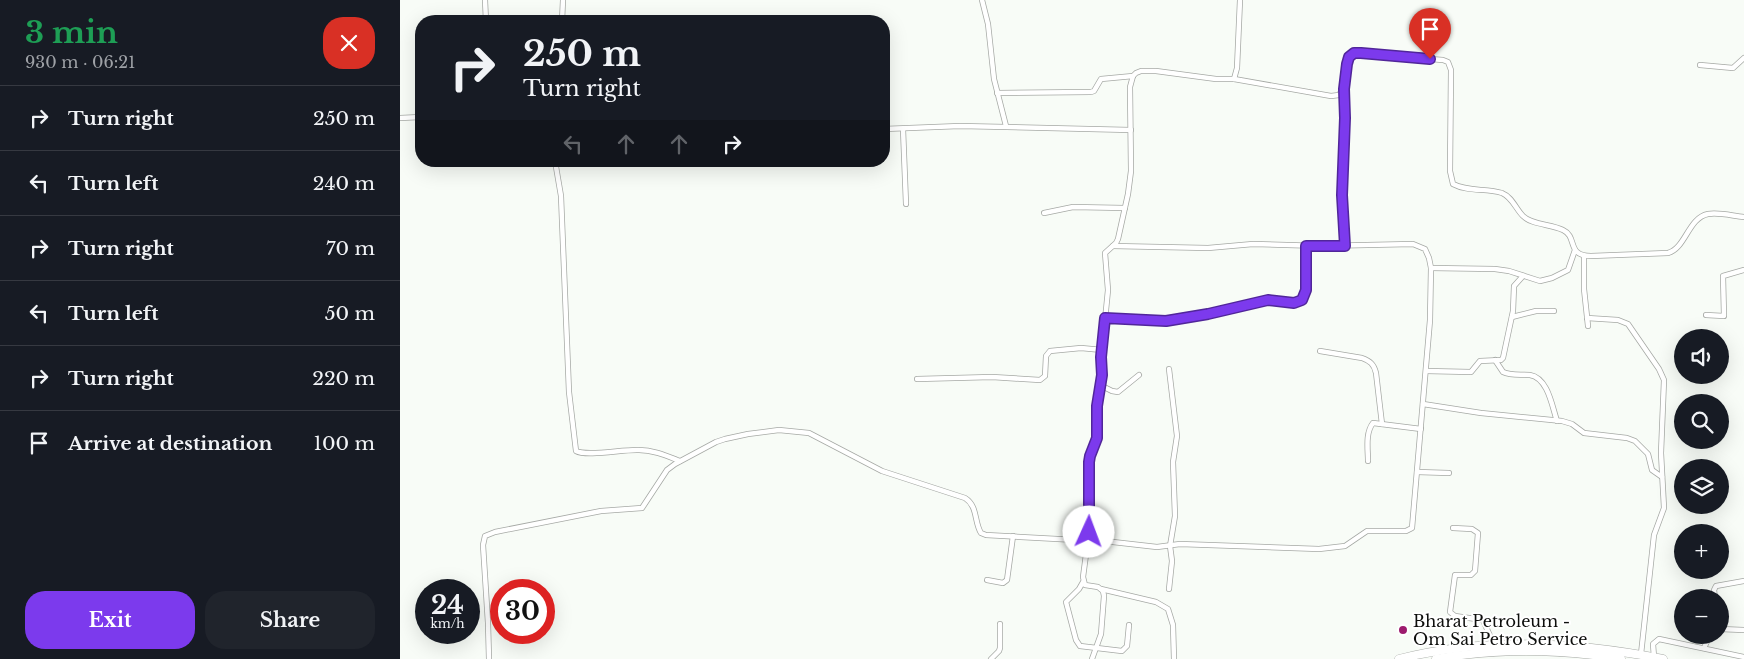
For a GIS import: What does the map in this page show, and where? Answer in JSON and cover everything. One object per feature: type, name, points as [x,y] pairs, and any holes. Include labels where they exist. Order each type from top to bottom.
[{"type":"highway","points":[[1399,659],[1442,650],[1494,645],[1579,646],[1641,654],[1663,659]]},
{"type":"highway","points":[[1436,659],[1499,652],[1546,652],[1621,659]]},
{"type":"street","points":[[485,0],[486,15]]},
{"type":"street","points":[[562,15],[563,0]]},
{"type":"street","points":[[982,0],[988,24],[997,93],[1006,126]]},
{"type":"street","points":[[1234,79],[1237,68],[1240,0]]},
{"type":"street","points":[[1345,246],[1342,195],[1345,118],[1344,89],[1347,64],[1349,57],[1354,53],[1448,62],[1451,70],[1450,171],[1453,184],[1464,188],[1503,194],[1511,200],[1524,217],[1565,231],[1579,254],[1584,256],[1668,253],[1676,249],[1702,217],[1709,214],[1744,217]]},
{"type":"street","points":[[1700,65],[1733,68],[1744,58]]},
{"type":"street","points":[[997,93],[1091,92],[1096,88],[1101,79],[1132,76],[1136,73],[1148,71],[1216,80],[1234,79],[1322,96],[1339,95],[1344,89]]},
{"type":"street","points":[[1129,625],[1125,649],[1118,652],[1080,646],[1066,606],[1067,599],[1077,592],[1083,582],[1090,501],[1089,462],[1097,438],[1097,406],[1102,375],[1102,350],[1108,290],[1105,253],[1118,239],[1130,176],[1130,87],[1132,76]]},
{"type":"street","points":[[400,118],[415,118]]},
{"type":"street","points":[[890,129],[1006,126],[1131,130]]},
{"type":"street","points":[[903,129],[906,204]]},
{"type":"street","points":[[556,167],[561,196],[569,384],[576,451],[585,453],[640,450],[656,452],[680,461]]},
{"type":"street","points":[[1044,213],[1072,207],[1125,208]]},
{"type":"street","points":[[489,659],[488,618],[482,545],[485,536],[495,532],[601,511],[642,508],[667,470],[716,442],[734,436],[779,430],[809,433],[882,471],[965,498],[972,504],[981,534],[1113,542],[1157,547],[1180,544],[1319,549],[1344,546],[1367,531],[1410,531],[1413,524],[1426,371],[1431,268],[1425,249],[1414,244],[1306,246],[1254,244],[1208,248],[1113,246]]},
{"type":"street","points":[[1105,318],[1166,321],[1208,314],[1268,300],[1299,302],[1305,296],[1306,246]]},
{"type":"street","points":[[1431,268],[1495,269],[1509,271],[1540,281],[1564,273],[1570,266],[1575,250]]},
{"type":"street","points":[[1584,256],[1584,289],[1588,326]]},
{"type":"street","points":[[1706,315],[1724,316],[1724,276],[1744,270]]},
{"type":"street","points":[[1426,371],[1467,373],[1474,370],[1480,361],[1500,360],[1504,355],[1512,317],[1514,286],[1523,276]]},
{"type":"street","points":[[1512,317],[1536,311],[1554,311]]},
{"type":"street","points":[[1587,318],[1618,320],[1628,324],[1662,374],[1665,387],[1661,453],[1664,508],[1654,535],[1641,654]]},
{"type":"street","points":[[917,380],[992,377],[1040,380],[1045,376],[1046,356],[1050,351],[1081,348],[1102,350]]},
{"type":"street","points":[[1320,351],[1362,358],[1373,365],[1376,373],[1382,424]]},
{"type":"street","points":[[1495,360],[1500,369],[1506,374],[1535,376],[1542,382],[1546,388],[1557,421]]},
{"type":"street","points":[[1169,369],[1177,436],[1173,462],[1175,516],[1170,546],[1172,556],[1169,589]]},
{"type":"street","points":[[1100,385],[1118,392],[1139,375]]},
{"type":"street","points":[[1423,404],[1481,413],[1557,421],[1572,424],[1584,433],[1631,439],[1646,450],[1650,458],[1652,470],[1662,477]]},
{"type":"street","points":[[1368,461],[1369,428],[1373,423],[1421,429]]},
{"type":"street","points":[[1417,472],[1449,473]]},
{"type":"street","points":[[1453,528],[1472,529],[1478,533],[1475,571],[1471,574],[1455,575],[1450,612],[1455,616],[1483,620],[1494,645]]},
{"type":"street","points":[[987,580],[1003,583],[1007,580],[1013,536]]},
{"type":"street","points":[[1714,589],[1716,586],[1744,581]]},
{"type":"street","points":[[1083,582],[1088,586],[1156,602],[1168,609],[1173,625],[1174,659]]},
{"type":"street","points":[[1092,659],[1101,634],[1104,596],[1102,589]]},
{"type":"street","points":[[991,659],[999,651],[1000,624]]},
{"type":"street","points":[[1729,629],[1744,630]]},
{"type":"street","points":[[1654,657],[1654,644],[1659,639],[1744,657]]},
{"type":"street","points":[[1704,648],[1706,644]]},
{"type":"place","name":"Bharat Petroleum - Om Sai Petro Service","points":[[1403,630]]},
{"type":"route","points":[[1089,532],[1089,462],[1097,438],[1096,413],[1102,375],[1101,357],[1105,318],[1166,321],[1208,314],[1268,300],[1294,303],[1302,300],[1306,290],[1306,246],[1345,246],[1342,213],[1342,163],[1345,118],[1344,89],[1349,57],[1354,53],[1361,53],[1430,59]]}]
